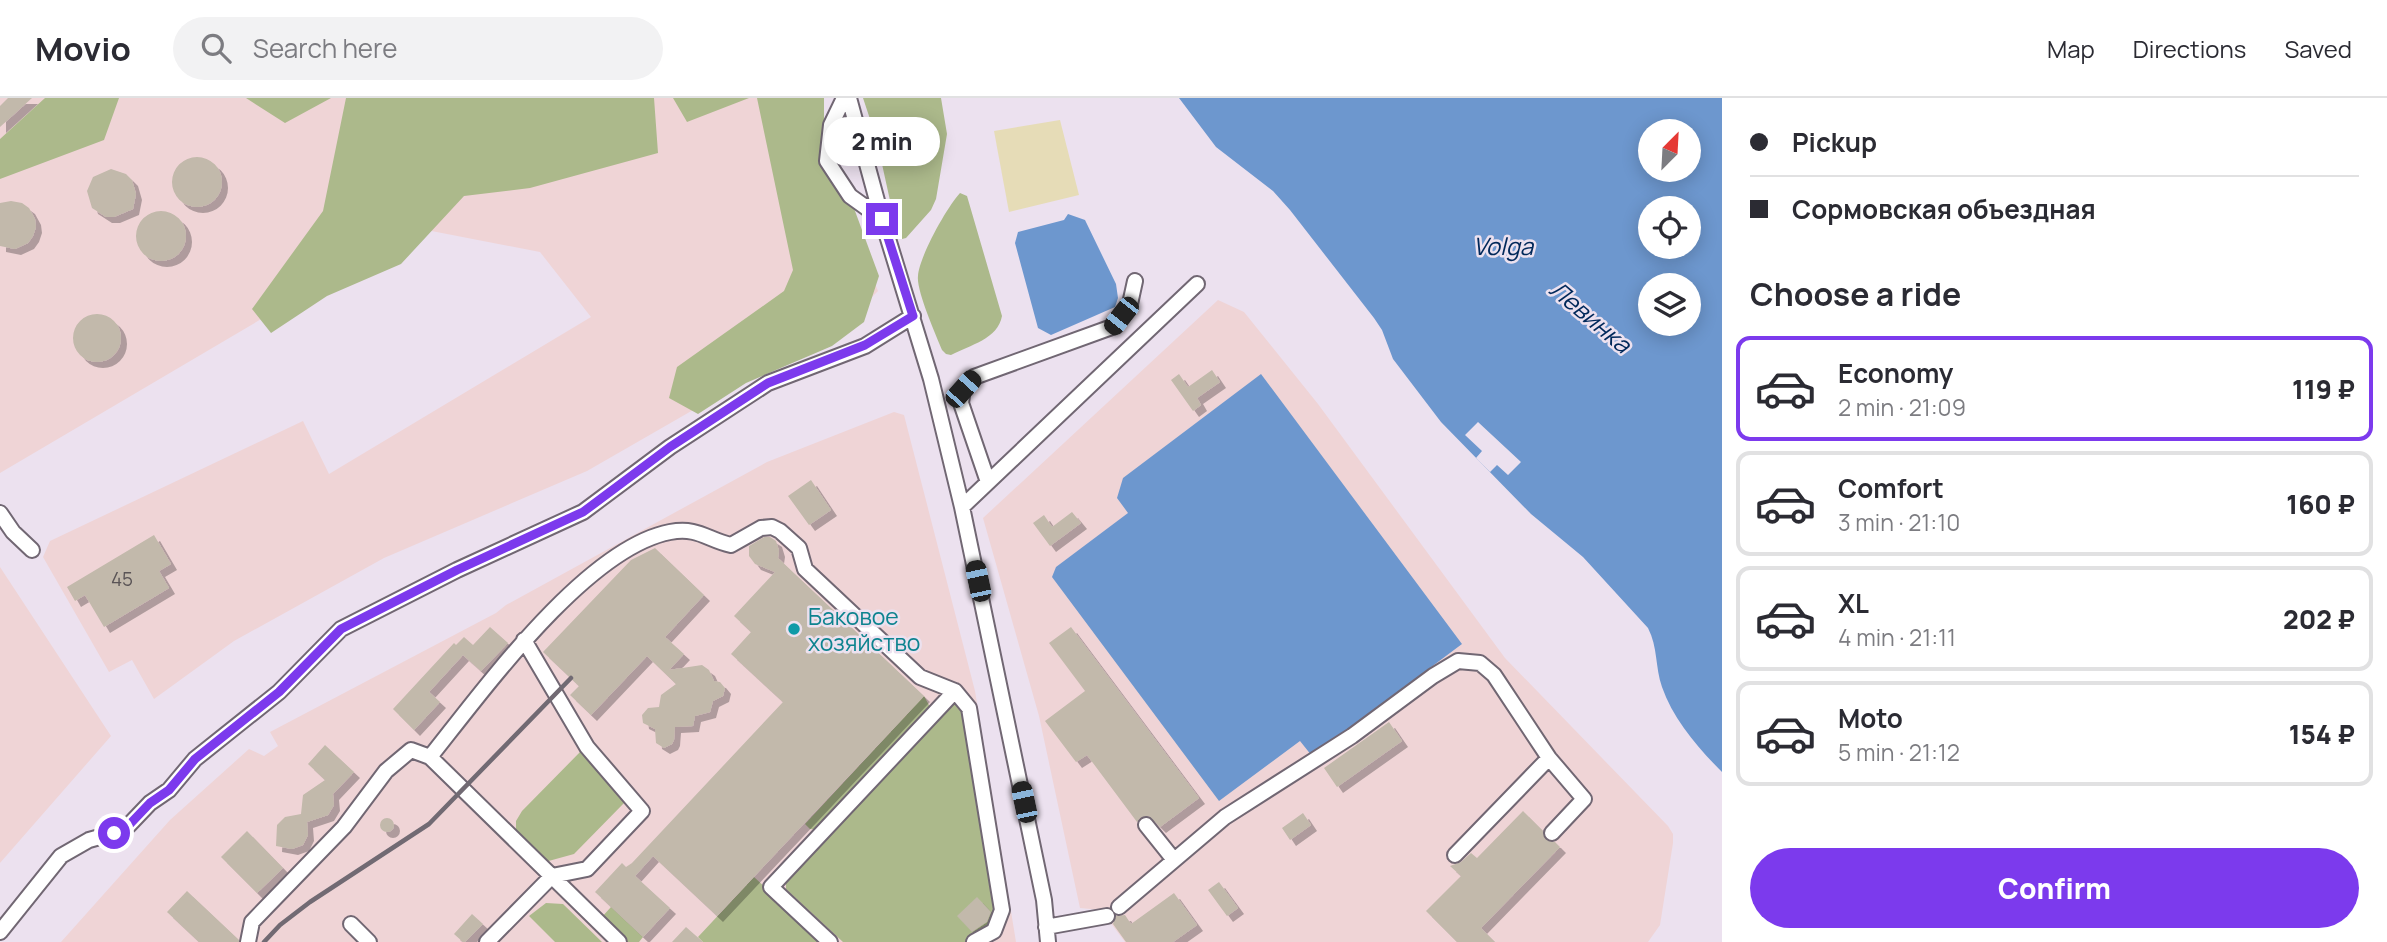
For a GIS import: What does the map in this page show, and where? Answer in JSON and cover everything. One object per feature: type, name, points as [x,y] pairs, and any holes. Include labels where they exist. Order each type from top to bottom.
[{"type":"street","points":[[846,98],[831,125],[827,160],[850,196],[882,219]]},
{"type":"street","points":[[846,98],[931,379],[962,507],[1031,834],[1044,900],[1048,942]]},
{"type":"street","points":[[988,482],[961,403],[963,389],[974,377],[1112,327],[1130,304],[1135,281]]},
{"type":"street","points":[[962,507],[1197,284]]},
{"type":"street","points":[[0,932],[61,856],[89,840],[114,833],[129,825],[150,803],[169,790],[195,759],[279,692],[341,629],[457,570],[583,512],[670,447],[768,383],[865,345],[913,316]]},
{"type":"street","points":[[0,513],[13,532],[32,550]]},
{"type":"street","points":[[430,757],[524,640],[584,583],[624,551],[649,538],[672,532],[697,531],[731,545],[761,528],[772,527],[799,548],[805,569],[920,677],[955,691],[969,708],[1002,909],[994,930],[974,942]]},
{"type":"street","points":[[487,942],[552,876],[587,869],[642,811],[587,747],[524,640]]},
{"type":"street","points":[[1046,927],[1113,912],[1225,817],[1352,736],[1433,676],[1458,661],[1480,663],[1494,675],[1549,758],[1584,799],[1552,833]]},
{"type":"street","points":[[830,942],[771,887],[955,691]]},
{"type":"street","points":[[248,942],[252,922],[344,827],[386,771],[411,750],[430,757],[619,942]]},
{"type":"street","points":[[1455,855],[1549,758]]},
{"type":"street","points":[[1146,825],[1174,860]]},
{"type":"street","points":[[351,924],[369,942]]},
{"type":"shaded area","points":[[0,98],[818,98],[843,207],[878,291],[848,321],[587,471],[384,558],[234,641],[154,699],[132,660],[109,672],[43,557],[50,541],[303,421],[329,474],[591,317],[540,252],[339,213],[263,318],[0,473]]},
{"type":"shaded area","points":[[1218,300],[1244,312],[1318,404],[1505,658],[1668,826],[1673,834],[1673,843],[1660,925],[1648,942],[1125,942],[1101,910],[1080,908],[1039,716],[983,518]]},
{"type":"shaded area","points":[[894,412],[904,415],[975,691],[1016,942],[61,942],[170,820],[249,749],[264,756],[278,746],[270,732],[496,613],[506,605],[767,462]]},
{"type":"shaded area","points":[[0,567],[111,736],[0,863]]},
{"type":"green space","points":[[45,98],[119,98],[104,140],[0,179],[0,139]]},
{"type":"green space","points":[[246,98],[331,98],[285,123]]},
{"type":"green space","points":[[346,98],[654,98],[658,153],[530,188],[464,196],[401,264],[327,296],[271,333],[252,309],[323,211]]},
{"type":"green space","points":[[673,98],[749,98],[687,122]]},
{"type":"green space","points":[[757,98],[824,98],[824,127],[879,276],[864,322],[832,346],[746,383],[698,414],[669,398],[677,367],[784,291],[793,270]]},
{"type":"green space","points":[[863,98],[941,98],[947,134],[936,199],[931,210],[906,238],[898,237],[880,155],[887,143],[908,128],[907,122],[904,119],[871,122]]},
{"type":"green space","points":[[960,193],[967,196],[1002,316],[989,336],[951,355],[942,350],[923,302],[918,276],[934,233]]},
{"type":"green space","points":[[924,696],[930,707],[928,715],[820,830],[810,829],[805,824]]},
{"type":"green space","points":[[949,703],[959,704],[964,711],[996,904],[993,927],[966,942],[843,942],[786,889],[786,877]]},
{"type":"green space","points":[[583,749],[625,802],[574,854],[545,862],[516,833],[516,821],[522,811]]},
{"type":"green space","points":[[754,877],[824,942],[703,942],[698,937]]},
{"type":"green space","points":[[546,903],[563,904],[602,942],[555,942],[529,916]]},
{"type":"green space","points":[[611,907],[643,937],[639,942],[625,942],[601,918]]},
{"type":"sand","points":[[1060,120],[1079,195],[1009,212],[994,131]]},
{"type":"water","name":"Volga","points":[[1179,98],[1722,98],[1722,772],[1679,722],[1667,699],[1648,628],[1583,557],[1531,514],[1441,422],[1393,359],[1382,330],[1374,318],[1273,191],[1216,147]]},
{"type":"water","points":[[1068,214],[1085,220],[1116,284],[1118,298],[1115,307],[1051,335],[1038,328],[1015,243],[1018,232],[1064,220]]},
{"type":"water","points":[[1261,374],[1462,644],[1312,756],[1300,741],[1219,801],[1052,577],[1056,567],[1128,513],[1117,498],[1123,478]]},
{"type":"pier","points":[[1478,422],[1521,462],[1508,475],[1497,465],[1490,472],[1476,458],[1482,451],[1465,435]]},
{"type":"building","points":[[8,98],[32,98],[0,127],[0,106]]},
{"type":"building","points":[[187,158],[207,158],[221,172],[221,192],[207,206],[187,206],[173,192],[173,172]]},
{"type":"building","points":[[111,169],[126,174],[132,180],[136,194],[133,209],[114,217],[106,217],[92,208],[87,191],[93,177]]},
{"type":"building","points":[[0,203],[22,203],[29,208],[36,227],[28,243],[15,249],[0,246]]},
{"type":"building","points":[[161,211],[179,218],[186,236],[179,254],[161,261],[143,254],[136,236],[143,218]]},
{"type":"building","points":[[97,314],[114,321],[121,338],[114,355],[97,362],[80,355],[73,338],[80,321]]},
{"type":"building","points":[[1212,370],[1220,382],[1197,398],[1201,405],[1193,411],[1171,380],[1179,374],[1188,387]]},
{"type":"building","points":[[811,480],[831,510],[809,525],[788,496]]},
{"type":"building","points":[[1072,512],[1081,523],[1050,546],[1033,523],[1044,515],[1052,527]]},
{"type":"building","points":[[154,535],[171,564],[159,571],[169,588],[104,627],[85,595],[75,601],[67,587]]},
{"type":"building","points":[[764,537],[776,541],[778,558],[924,696],[717,916],[653,856],[635,876],[670,908],[643,937],[595,892],[622,863],[626,867],[632,863],[783,702],[731,654],[751,632],[734,616],[775,572],[755,564],[749,556],[749,546]]},
{"type":"building","points":[[655,548],[704,595],[665,637],[684,654],[669,670],[702,665],[709,670],[714,681],[720,682],[725,688],[723,696],[713,701],[710,712],[695,716],[693,726],[675,727],[672,744],[664,748],[656,743],[655,729],[643,723],[642,715],[648,708],[659,707],[661,695],[676,684],[647,656],[591,715],[570,695],[579,686],[543,652],[631,560]]},
{"type":"building","points":[[490,627],[508,643],[481,671],[463,655],[429,692],[440,702],[414,730],[393,709],[454,643],[456,645],[464,637],[473,645]]},
{"type":"building","points":[[1071,627],[1199,798],[1160,827],[1149,816],[1141,817],[1137,822],[1087,755],[1076,762],[1045,721],[1085,691],[1049,643]]},
{"type":"building","points":[[1389,722],[1402,741],[1337,787],[1324,768]]},
{"type":"building","points":[[325,745],[354,772],[333,794],[334,805],[328,815],[307,822],[308,835],[303,845],[292,849],[276,846],[277,825],[285,817],[301,814],[303,795],[325,780],[308,764]]},
{"type":"building","points":[[1523,811],[1543,831],[1545,839],[1560,847],[1481,928],[1495,942],[1457,942],[1426,911],[1461,876],[1450,866],[1461,862],[1471,853],[1477,858]]},
{"type":"building","points":[[1303,813],[1311,825],[1290,840],[1282,828]]},
{"type":"building","points":[[384,818],[390,818],[394,825],[390,832],[384,832],[380,828],[380,822]]},
{"type":"building","points":[[247,831],[283,868],[257,893],[221,857]]},
{"type":"building","points":[[1219,882],[1238,908],[1227,916],[1208,890]]},
{"type":"building","points":[[187,891],[239,942],[199,942],[167,912]]},
{"type":"building","points":[[1174,893],[1197,925],[1173,942],[1126,942],[1113,924],[1116,916],[1125,915],[1131,924]]},
{"type":"building","points":[[977,897],[991,912],[987,922],[972,932],[957,916]]},
{"type":"building","points":[[472,914],[483,924],[463,942],[454,934]]},
{"type":"building","points":[[686,927],[703,942],[672,942]]},
{"type":"railway","points":[[264,942],[280,925],[310,902],[429,824],[571,678]]},
{"type":"place","name":"Баковое хозяйство","points":[[794,629]]},
{"type":"route","points":[[114,833],[129,825],[150,803],[169,790],[195,759],[279,692],[341,629],[457,570],[583,512],[670,447],[768,383],[865,345],[913,316],[882,219]]},
{"type":"water label","name":"Левинка","points":[[1591,316]]}]
